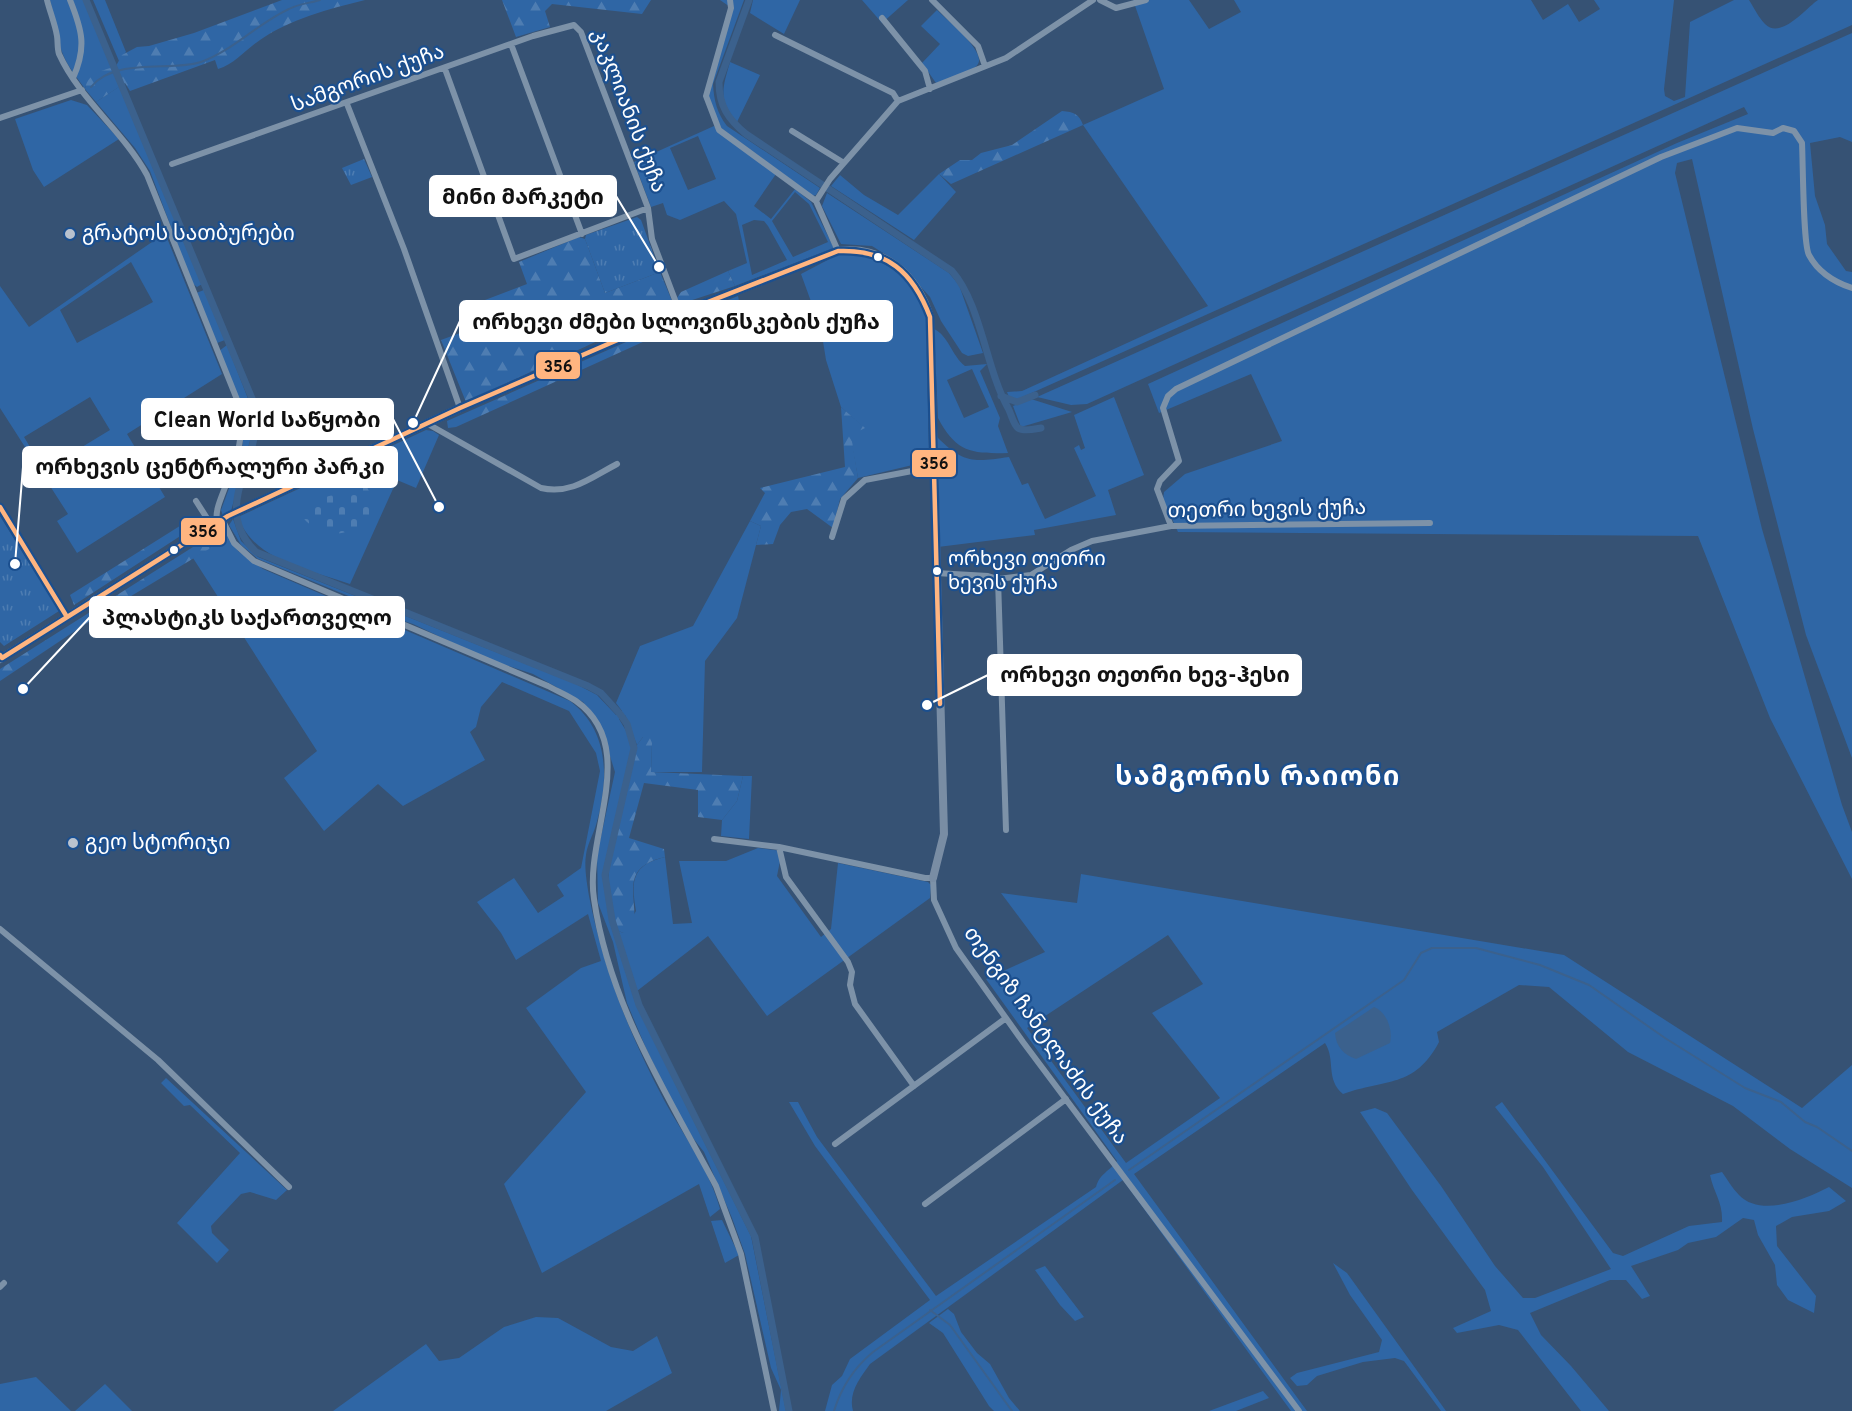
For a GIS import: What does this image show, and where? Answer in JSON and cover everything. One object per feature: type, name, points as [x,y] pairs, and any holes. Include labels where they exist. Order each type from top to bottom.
[{"type":"street","points":[[47,0],[57,34],[58,51],[73,78],[129,146],[147,175],[238,402],[243,418],[242,433],[237,456],[218,507],[220,521]]},
{"type":"street","points":[[70,0],[81,28],[82,58],[73,78]]},
{"type":"street","points":[[730,0],[731,8],[706,96],[719,130],[816,201],[838,251]]},
{"type":"street","points":[[932,0],[978,46],[985,66]]},
{"type":"street","points":[[816,201],[830,179],[898,101],[1024,48],[1093,0]]},
{"type":"street","points":[[1100,0],[1116,8],[1146,0]]},
{"type":"street","points":[[882,18],[925,71],[930,88]]},
{"type":"street","name":"სამგორის ქუჩა","points":[[172,164],[565,25],[574,25]]},
{"type":"street","name":"კაკლიანის ქუჩა","points":[[574,25],[581,32],[648,208],[652,239],[680,313]]},
{"type":"street","points":[[775,35],[894,93],[898,101]]},
{"type":"street","points":[[512,44],[582,234]]},
{"type":"street","points":[[445,69],[514,259],[648,208]]},
{"type":"street","points":[[0,118],[82,90]]},
{"type":"street","points":[[347,104],[404,249],[460,408]]},
{"type":"street","points":[[1170,526],[1157,489],[1160,481],[1179,461],[1162,408],[1168,396],[1176,389],[1661,157],[1709,137],[1737,128],[1768,130],[1773,133],[1783,128],[1794,130],[1802,143],[1807,253],[1820,271],[1837,283],[1852,288]]},
{"type":"street","points":[[792,131],[844,163]]},
{"type":"street","name":"თენგიზ ჩანტლაძის ქუჩა","points":[[1,657],[220,521],[460,408],[680,313],[838,251],[853,249],[868,252],[892,263],[914,281],[924,297],[930,317],[944,834],[933,878],[934,900],[943,924],[956,948],[1299,1411]]},
{"type":"street","points":[[428,424],[542,488],[556,491],[574,488],[617,464]]},
{"type":"street","points":[[832,537],[844,499],[866,480],[933,466]]},
{"type":"street","points":[[196,501],[220,521],[234,543],[254,561],[548,686],[576,701],[597,725],[608,757],[609,778],[592,881],[594,900],[608,957],[635,1034],[716,1186],[741,1254],[774,1411]]},
{"type":"street","points":[[0,507],[67,617]]},
{"type":"street","name":"თეთრი ხევის ქუჩა","points":[[936,573],[988,576],[998,579],[1031,575],[1071,550],[1092,541],[1170,526],[1430,523]]},
{"type":"street","points":[[998,579],[1006,830]]},
{"type":"street","points":[[714,839],[779,847],[933,878]]},
{"type":"street","points":[[779,847],[786,877],[848,962],[852,972],[850,985],[855,1004],[914,1086]]},
{"type":"street","points":[[0,929],[158,1060],[289,1187]]},
{"type":"street","points":[[835,1144],[1006,1018]]},
{"type":"street","points":[[925,1204],[1066,1099]]},
{"type":"green space","points":[[50,0],[84,0],[112,68],[92,77],[85,89],[69,67],[62,52]]},
{"type":"green space","points":[[93,0],[105,0],[126,52],[119,61]]},
{"type":"green space","points":[[282,0],[365,0],[324,11],[284,26],[260,40],[230,64],[218,69],[215,60],[130,91],[125,83],[96,102],[85,89],[89,79],[101,71],[116,66],[122,55],[137,47],[149,46],[194,33]]},
{"type":"green space","points":[[502,0],[651,0],[642,14],[552,4],[545,11],[550,27],[516,37]]},
{"type":"green space","points":[[720,0],[744,0],[713,84],[718,111],[727,126],[820,188],[816,195],[813,196],[721,128],[709,100],[709,93],[733,9]]},
{"type":"green space","points":[[753,0],[800,0],[784,34],[750,13]]},
{"type":"green space","points":[[862,0],[908,0],[882,23]]},
{"type":"green space","points":[[1133,0],[1189,0],[1209,29],[1241,12],[1234,0],[1531,0],[1543,20],[1568,4],[1579,22],[1600,9],[1594,0],[1674,0],[1664,89],[1665,96],[1674,101],[1685,97],[1690,22],[1734,0],[1749,0],[1765,24],[1771,28],[1778,28],[1786,26],[1818,0],[1852,0],[1852,25],[1016,400],[1009,397],[1007,392],[1022,391],[1208,306],[1083,125],[1164,89]]},
{"type":"green space","points":[[937,10],[971,44],[979,58],[978,64],[970,71],[936,83],[922,63],[940,44],[921,26]]},
{"type":"green space","points":[[1852,33],[1852,142],[1840,137],[1810,143],[1815,196],[1825,225],[1827,244],[1846,271],[1852,272],[1852,758],[1806,635],[1753,429],[1692,159],[1677,163],[1675,173],[1762,529],[1842,805],[1852,832],[1852,879],[1770,718],[1698,536],[1178,532],[1163,499],[1164,492],[1185,474],[1282,441],[1251,374],[1159,413],[1148,384],[1677,143],[1748,114],[1744,107],[1087,404],[1071,405],[1037,397]]},
{"type":"green space","points":[[730,62],[760,75],[737,122],[726,107],[723,93]]},
{"type":"green space","points":[[120,86],[202,284],[197,287],[192,283],[150,171],[135,148],[96,102]]},
{"type":"green space","points":[[71,100],[87,105],[119,139],[44,187],[33,170],[15,119]]},
{"type":"green space","points":[[1062,111],[1076,114],[1083,125],[951,184],[939,174],[960,160],[972,160],[981,153],[1012,145]]},
{"type":"green space","points":[[714,126],[776,174],[754,206],[771,219],[795,189],[811,202],[834,248],[735,286],[728,271],[747,263],[736,214],[724,201],[680,220],[667,215],[663,203],[651,207],[634,162]],"holes":[[[698,136],[716,179],[688,190],[670,148]],[[795,192],[809,204],[828,242],[793,257],[772,221]],[[754,220],[764,221],[787,260],[752,275],[742,225]]]},
{"type":"green space","points":[[364,159],[372,177],[351,185],[342,168]]},
{"type":"green space","points":[[939,174],[956,192],[914,240],[831,186],[840,175],[864,195],[898,215]]},
{"type":"green space","points":[[827,193],[949,273],[959,285],[983,353],[968,356],[962,353],[941,321],[930,297],[899,263],[872,246],[841,244],[822,206]]},
{"type":"green space","points":[[637,217],[641,220],[660,272],[605,293],[585,239],[586,235]]},
{"type":"green space","points":[[165,233],[222,374],[127,434],[165,497],[77,553],[57,521],[68,514],[0,408],[0,286],[29,327]],"holes":[[[131,262],[153,302],[77,343],[60,310]],[[90,397],[110,430],[44,470],[24,437]]]},
{"type":"green space","points":[[579,237],[585,239],[605,293],[660,272],[675,308],[634,324],[466,402],[441,340],[471,329],[464,308],[527,284],[519,262]]},
{"type":"green space","points":[[855,253],[879,261],[900,275],[915,293],[926,316],[929,452],[927,459],[921,463],[858,478],[850,434],[864,428],[841,407],[826,360],[821,329],[801,274],[839,254]]},
{"type":"green space","points":[[728,271],[735,286],[680,304],[677,298],[681,292]]},
{"type":"green space","points":[[204,290],[225,340],[217,343],[196,293]]},
{"type":"green space","points":[[738,296],[740,306],[735,315],[645,341],[456,427],[448,428],[447,421],[642,335]]},
{"type":"green space","points":[[934,329],[943,336],[965,366],[987,364],[980,371],[1000,418],[998,426],[1008,453],[984,453],[966,449],[951,438],[938,418]],"holes":[[[972,369],[989,407],[964,418],[947,380]]]},
{"type":"green space","points":[[227,345],[256,419],[231,511],[223,516],[221,510],[241,456],[246,418],[219,351]]},
{"type":"green space","points":[[1114,397],[1144,475],[1108,490],[1116,515],[1034,530],[1035,535],[938,547],[937,437],[962,457],[987,460],[1009,457],[1022,485],[1028,483],[1045,519],[1096,496],[1074,448],[1079,445],[1081,450],[1085,448],[1074,415]]},
{"type":"green space","points":[[1031,399],[1072,412],[1021,427],[1013,406]]},
{"type":"green space","points":[[841,407],[865,428],[851,435],[858,478],[840,499],[833,528],[807,509],[791,512],[780,525],[773,544],[756,545],[761,526],[750,521],[765,493],[760,488],[845,467]]},
{"type":"green space","points":[[426,430],[439,435],[416,488],[397,480],[350,584],[285,562],[270,554],[246,532],[238,517]]},
{"type":"green space","points":[[367,487],[373,500],[371,520],[351,530],[332,534],[323,532],[306,521],[298,512],[325,497]]},
{"type":"green space","points":[[0,516],[59,611],[4,646],[0,642]]},
{"type":"green space","points":[[233,519],[241,541],[258,557],[576,684],[597,695],[616,715],[622,711],[616,703],[640,646],[693,626],[750,521],[761,526],[737,618],[705,661],[702,772],[651,772],[652,743],[643,737],[637,745],[625,715],[619,719],[631,739],[631,752],[603,877],[608,912],[636,1005],[751,1236],[786,1411],[779,1411],[781,1390],[771,1368],[745,1254],[732,1218],[704,1152],[672,1102],[645,1046],[627,1003],[613,942],[598,903],[597,855],[615,772],[600,724],[583,702],[533,674],[487,659],[413,624],[388,616],[373,606],[258,559],[241,545],[229,525]]},
{"type":"green space","points":[[183,524],[188,531],[74,605],[70,595]]},
{"type":"green space","points":[[224,528],[238,551],[263,569],[570,701],[593,727],[603,758],[604,774],[600,808],[585,860],[587,886],[595,923],[619,1001],[640,1051],[716,1195],[720,1209],[710,1217],[699,1184],[542,1273],[504,1184],[586,1092],[526,1008],[581,968],[601,961],[588,914],[516,960],[501,933],[477,902],[514,878],[538,913],[564,896],[557,885],[581,868],[600,771],[596,753],[569,711],[502,682],[481,707],[476,727],[470,732],[485,760],[403,806],[378,784],[324,831],[284,778],[317,751],[193,558],[216,544],[218,540],[212,535]]},
{"type":"green space","points":[[212,535],[218,540],[209,549],[93,619],[0,681],[0,669]]},
{"type":"green space","points":[[649,736],[652,743],[651,772],[743,776],[737,801],[722,820],[698,817],[698,790],[644,783],[629,838],[664,849],[665,857],[650,862],[641,868],[636,876],[633,884],[634,929],[623,933],[617,930],[613,914],[609,890],[609,865],[637,745],[643,737]]},
{"type":"green space","points":[[743,776],[752,776],[749,839],[721,836],[722,820],[737,801]]},
{"type":"green space","points":[[758,848],[782,851],[777,876],[821,937],[831,929],[838,863],[928,882],[931,885],[930,898],[767,1016],[708,936],[637,991],[617,930],[623,933],[636,911],[634,883],[640,870],[654,860],[665,857],[673,924],[692,923],[679,861],[726,861]]},
{"type":"green space","points":[[1081,874],[1564,955],[1802,1108],[1852,1065],[1852,1188],[1790,1149],[1733,1106],[1628,1052],[1549,987],[1519,985],[1437,1032],[1439,1042],[1430,1057],[1409,1075],[1398,1080],[1343,1094],[1334,1082],[1330,1056],[1325,1043],[1134,1174],[1307,1411],[1291,1411],[1123,1180],[870,1364],[854,1392],[853,1411],[825,1411],[832,1385],[842,1376],[850,1359],[930,1300],[815,1146],[789,1102],[798,1102],[817,1137],[936,1296],[1096,1187],[1102,1176],[1117,1161],[986,979],[1045,952],[1001,893],[1077,903]],"holes":[[[1168,935],[1203,984],[1152,1013],[1220,1098],[1126,1163],[1027,1028]]]},
{"type":"green space","points":[[166,1078],[287,1190],[276,1200],[250,1192],[241,1194],[211,1226],[212,1233],[229,1250],[217,1263],[177,1223],[240,1153],[190,1105],[184,1106],[161,1083]]},
{"type":"green space","points":[[1502,1102],[1613,1253],[1623,1256],[1689,1226],[1722,1222],[1720,1203],[1710,1175],[1722,1172],[1739,1195],[1748,1202],[1759,1205],[1771,1206],[1796,1201],[1829,1187],[1846,1201],[1829,1211],[1792,1217],[1776,1226],[1777,1246],[1816,1296],[1814,1313],[1788,1300],[1777,1285],[1775,1265],[1758,1235],[1754,1220],[1743,1218],[1716,1237],[1688,1243],[1678,1250],[1631,1266],[1650,1296],[1642,1299],[1626,1280],[1610,1280],[1530,1313],[1541,1335],[1609,1411],[1581,1411],[1518,1330],[1499,1325],[1457,1333],[1453,1328],[1491,1311],[1485,1290],[1412,1190],[1360,1112],[1375,1108],[1387,1113],[1441,1186],[1495,1266],[1523,1298],[1535,1298],[1611,1269],[1543,1167],[1495,1107]]},
{"type":"green space","points":[[722,1220],[739,1255],[725,1263],[711,1221]]},
{"type":"green space","points":[[1333,1263],[1347,1273],[1446,1411],[1441,1411],[1404,1361],[1395,1358],[1363,1362],[1317,1376],[1307,1385],[1297,1386],[1290,1378],[1297,1373],[1379,1352],[1382,1340],[1350,1295]]},
{"type":"green space","points":[[1045,1266],[1084,1317],[1075,1321],[1060,1305],[1035,1270]]},
{"type":"green space","points":[[948,1309],[954,1314],[961,1332],[977,1353],[990,1364],[1009,1398],[1020,1411],[994,1411],[943,1333],[929,1323]]},
{"type":"green space","points":[[536,1317],[558,1318],[611,1347],[633,1351],[657,1336],[672,1373],[606,1411],[333,1411],[426,1344],[439,1361],[459,1358],[504,1327]]},
{"type":"green space","points":[[36,1377],[71,1411],[0,1411],[0,1384]]},
{"type":"green space","points":[[105,1384],[132,1411],[75,1411]]},
{"type":"green space","points":[[1263,1391],[1269,1398],[1236,1411],[1209,1411]]},
{"type":"shaded area","points":[[1374,1007],[1386,1017],[1391,1033],[1390,1043],[1356,1059],[1344,1053],[1335,1033]]},
{"type":"waterway","points":[[86,0],[256,408],[256,428],[237,500],[237,518],[243,535],[256,552],[588,686],[601,693],[627,724],[634,748],[605,875],[612,920],[639,1005],[755,1237],[789,1411]]},
{"type":"waterway","points":[[91,87],[101,78],[114,72],[201,62],[224,51],[278,15],[296,6],[320,0]]},
{"type":"waterway","points":[[749,0],[719,82],[723,105],[734,123],[746,134],[952,271],[970,301],[1000,392],[1015,424],[1023,430],[1041,428]]},
{"type":"waterway","points":[[1001,396],[1017,402],[1035,395]]},
{"type":"waterway","points":[[1129,1170],[1404,980],[1421,953],[1432,948],[1476,948],[1540,965],[1589,985],[1665,1038],[1745,1088],[1781,1102],[1805,1122],[1817,1127],[1852,1151]]},
{"type":"waterway","points":[[834,1411],[849,1378],[873,1352],[1115,1180]]},
{"type":"waterway","points":[[930,1310],[950,1325],[1012,1411]]},
{"type":"transit line","name":"356","points":[[0,655],[2,658],[228,516],[460,408],[680,313],[838,251],[855,251],[871,254],[896,266],[915,287],[930,317],[940,704]]},
{"type":"transit line","name":"356","points":[[0,507],[67,617]]},
{"type":"place","name":"გრატოს სათბურები","points":[[70,234]]},
{"type":"place","name":"მინი მარკეტი","points":[[659,267]]},
{"type":"place","name":"ორხევი ძმები სლოვინსკების ქუჩა","points":[[413,423]]},
{"type":"place","name":"Clean World საწყობი","points":[[439,507]]},
{"type":"place","name":"ორხევის ცენტრალური პარკი","points":[[15,564]]},
{"type":"place","name":"ორხევი თეთრი ხევის ქუჩა","points":[[937,571]]},
{"type":"place","name":"პლასტიკს საქართველო","points":[[23,689]]},
{"type":"place","name":"ორხევი თეთრი ხევ-ჰესი","points":[[927,705]]},
{"type":"place","name":"გეო სტორიჯი","points":[[73,843]]},
{"type":"district","name":"სამგორის რაიონი","points":[[1258,778]]}]
